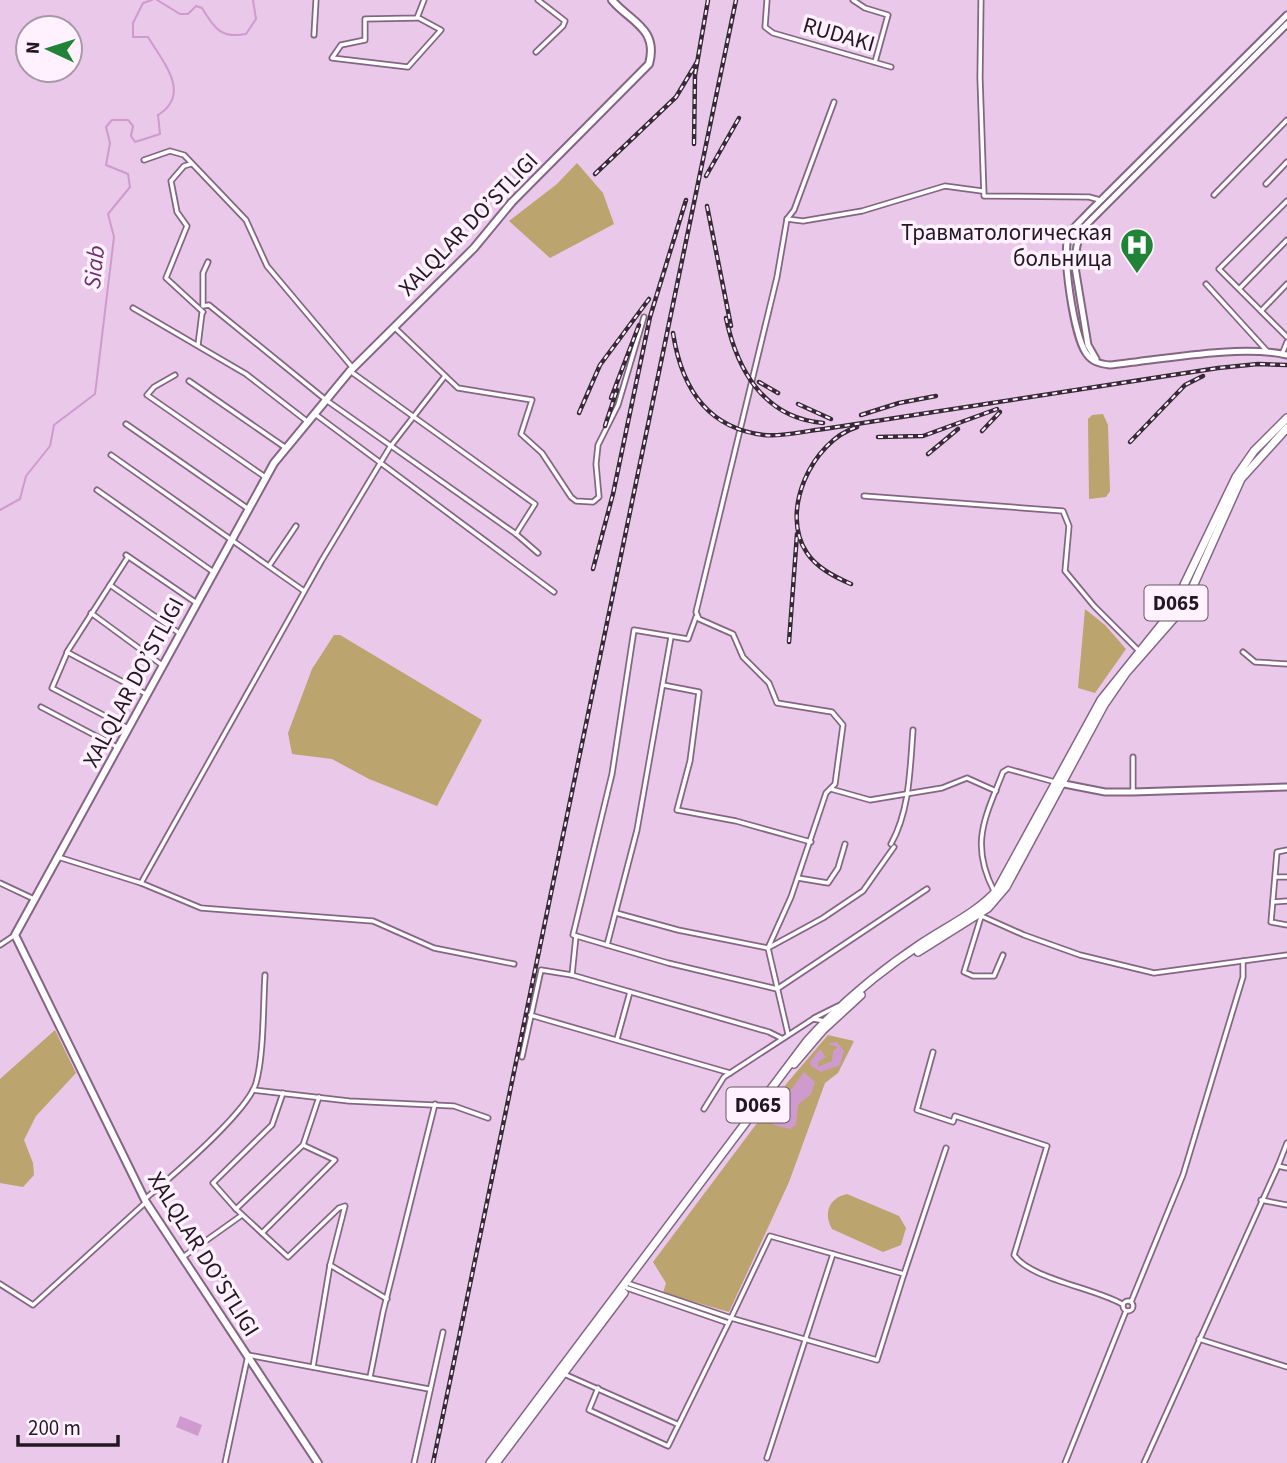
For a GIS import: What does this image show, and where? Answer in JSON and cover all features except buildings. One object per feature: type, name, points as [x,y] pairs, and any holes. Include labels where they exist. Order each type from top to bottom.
[{"type":"main road","name":"XALQLAR DO’STLIGI","points":[[318,1463],[146,1200],[15,935],[247,508],[286,448],[352,370],[474,248],[512,202],[648,65],[651,54],[646,30],[612,0]]},
{"type":"main road","name":"D065","points":[[490,1463],[552,1384],[798,1051],[827,1022],[893,968],[996,900],[1012,879],[1101,700],[1170,614],[1236,477],[1254,451],[1287,418]]},
{"type":"main road","name":"D065","points":[[552,1384],[564,1374],[797,1059],[843,1003],[891,965],[977,914],[995,893],[1104,705],[1126,673],[1176,616],[1190,593],[1241,478],[1287,428]]},
{"type":"main road","name":"D065","points":[[496,1463],[534,1407]]},
{"type":"street","points":[[314,35],[316,0]]},
{"type":"street","points":[[417,17],[425,0]]},
{"type":"street","points":[[536,52],[565,21],[538,0]]},
{"type":"street","name":"RUDAKI","points":[[767,0],[765,27],[773,33],[891,67]]},
{"type":"street","points":[[853,0],[865,8],[888,15],[875,62]]},
{"type":"street","points":[[981,0],[984,196],[1089,197],[1101,200]]},
{"type":"street","points":[[1287,15],[1070,233],[1067,249],[1078,334],[1085,352],[1094,361],[1105,364],[1269,352],[1284,355],[1287,340],[1219,269],[1287,201]]},
{"type":"street","points":[[417,17],[441,30],[408,67],[332,58],[341,45],[365,40],[365,19],[417,17]]},
{"type":"street","points":[[1105,364],[1094,356],[1088,345],[1074,261],[1080,231],[1287,24]]},
{"type":"street","points":[[834,102],[794,210],[787,219],[777,277],[688,639],[634,630],[612,774],[572,933],[607,945],[776,989],[927,889]]},
{"type":"street","points":[[1214,195],[1287,120]]},
{"type":"street","points":[[144,160],[177,151],[246,220],[267,266],[352,370],[413,418],[535,504],[516,534]]},
{"type":"street","points":[[1266,184],[1287,162]]},
{"type":"street","points":[[191,164],[184,166],[171,181],[177,212],[187,226],[166,278],[202,312]]},
{"type":"street","points":[[787,219],[803,221],[862,211],[945,186],[982,191]]},
{"type":"street","points":[[1239,289],[1287,240]]},
{"type":"street","points":[[198,345],[203,306],[203,273],[208,262]]},
{"type":"street","points":[[1206,284],[1269,352]]},
{"type":"street","points":[[1261,311],[1287,284]]},
{"type":"street","points":[[203,306],[209,305],[326,400],[516,534],[538,553]]},
{"type":"street","points":[[134,308],[246,374],[308,422]]},
{"type":"street","points":[[394,327],[458,388],[532,400],[521,434],[542,453],[576,501],[597,501],[598,445],[618,405],[644,317]]},
{"type":"street","points":[[175,374],[154,387],[147,395],[265,477]]},
{"type":"street","points":[[141,883],[304,591],[390,447],[445,376]]},
{"type":"street","points":[[189,381],[286,448]]},
{"type":"street","points":[[315,414],[554,592]]},
{"type":"street","points":[[126,424],[247,508]]},
{"type":"street","points":[[111,455],[304,591]]},
{"type":"street","points":[[97,490],[212,572]]},
{"type":"street","points":[[864,496],[1063,511],[1069,526],[1065,572],[1139,651]]},
{"type":"street","points":[[269,566],[296,526]]},
{"type":"street","points":[[128,728],[52,688],[67,652],[127,556],[195,602]]},
{"type":"street","points":[[110,585],[179,633]]},
{"type":"street","points":[[91,613],[162,665]]},
{"type":"street","points":[[696,615],[733,634],[743,657],[769,683],[777,703],[832,712],[841,719],[840,754],[835,784],[826,793],[798,878],[768,948],[788,1034]]},
{"type":"street","points":[[607,945],[638,830],[671,638]]},
{"type":"street","points":[[67,652],[146,694]]},
{"type":"street","points":[[1243,652],[1253,662],[1287,664]]},
{"type":"street","points":[[663,685],[699,692],[690,761],[677,810],[736,821],[811,842]]},
{"type":"street","points":[[41,707],[117,747]]},
{"type":"street","points":[[616,913],[678,930],[768,948],[823,918],[863,891],[892,845],[900,828],[908,792],[913,730]]},
{"type":"street","points":[[1133,757],[1133,792]]},
{"type":"street","points":[[995,893],[988,878],[981,831],[985,811],[1007,769],[1105,792],[1287,787]]},
{"type":"street","points":[[831,789],[870,800],[942,788],[967,778],[996,791]]},
{"type":"street","points":[[798,878],[828,883],[838,868],[845,844]]},
{"type":"street","points":[[1287,850],[1277,852],[1271,922],[1287,925]]},
{"type":"street","points":[[58,857],[141,883],[201,908],[373,921],[434,948],[514,964]]},
{"type":"street","points":[[1276,877],[1287,877]]},
{"type":"street","points":[[0,883],[36,900]]},
{"type":"street","points":[[1273,902],[1287,901]]},
{"type":"street","points":[[1003,955],[995,976],[973,976],[964,972],[977,914],[1080,955],[1154,974],[1287,955]]},
{"type":"street","points":[[0,945],[15,935]]},
{"type":"street","points":[[572,975],[576,936]]},
{"type":"street","points":[[1065,1463],[1126,1311],[1132,1309],[1130,1302],[1183,1175],[1243,977],[1243,961]]},
{"type":"street","points":[[522,1057],[541,970],[572,975],[769,1032],[781,1038]]},
{"type":"street","points":[[0,1284],[33,1305],[176,1172],[253,1090],[257,1076],[265,975]]},
{"type":"street","points":[[617,1039],[630,992]]},
{"type":"street","points":[[704,1109],[730,1073],[781,1038],[843,1003]]},
{"type":"street","points":[[530,1015],[730,1073]]},
{"type":"street","points":[[813,1019],[827,1022]]},
{"type":"street","points":[[933,1052],[917,1110],[953,1122],[956,1115],[1047,1146],[1014,1255],[1020,1263],[1063,1283],[1103,1293],[1122,1304],[1126,1311]]},
{"type":"street","points":[[253,1090],[454,1106],[488,1118]]},
{"type":"street","points":[[284,1093],[272,1125],[214,1180],[214,1186],[288,1257],[339,1208],[345,1206],[330,1265],[313,1367]]},
{"type":"street","points":[[236,1209],[303,1145],[319,1097]]},
{"type":"street","points":[[370,1378],[435,1104]]},
{"type":"street","points":[[1144,1463],[1287,1143]]},
{"type":"street","points":[[261,1233],[335,1160],[303,1145]]},
{"type":"street","points":[[629,1286],[877,1360],[946,1148]]},
{"type":"street","points":[[1278,1166],[1287,1168]]},
{"type":"street","points":[[1261,1200],[1287,1205]]},
{"type":"street","points":[[183,1257],[242,1215]]},
{"type":"street","points":[[598,1388],[589,1410],[668,1446],[770,1236],[904,1274]]},
{"type":"street","points":[[767,1458],[833,1254]]},
{"type":"street","points":[[330,1265],[387,1299]]},
{"type":"street","points":[[629,1286],[729,1323]]},
{"type":"street","points":[[1122,1304],[1130,1302]]},
{"type":"street","points":[[414,1463],[443,1332]]},
{"type":"street","points":[[1199,1339],[1287,1367]]},
{"type":"street","points":[[225,1463],[248,1355],[429,1389]]},
{"type":"street","points":[[564,1374],[677,1424]]},
{"type":"shaded area","points":[[577,163],[603,193],[614,224],[550,258],[509,221],[557,184]]},
{"type":"shaded area","points":[[1103,414],[1108,425],[1110,491],[1106,497],[1089,499],[1088,419],[1092,415]]},
{"type":"shaded area","points":[[1085,609],[1105,625],[1126,649],[1095,693],[1078,688]]},
{"type":"shaded area","points":[[334,635],[340,635],[482,720],[437,806],[369,779],[332,759],[292,754],[288,733],[312,669]]},
{"type":"shaded area","points":[[55,1030],[76,1073],[36,1116],[24,1140],[33,1163],[34,1175],[23,1187],[0,1183],[0,1079]]},
{"type":"shaded area","points":[[828,1035],[854,1041],[838,1073],[825,1083],[789,1182],[729,1312],[663,1293],[666,1283],[653,1262],[787,1083]]},
{"type":"shaded area","points":[[837,1042],[844,1051],[840,1065],[821,1072],[811,1066],[810,1062],[820,1049],[826,1057],[818,1062],[818,1067],[832,1061],[833,1051],[838,1047],[827,1044]]},
{"type":"shaded area","points":[[804,1072],[815,1082],[811,1094],[798,1105],[796,1125],[790,1129],[774,1125],[770,1119]]},
{"type":"shaded area","points":[[847,1194],[899,1216],[906,1228],[901,1245],[883,1252],[832,1229],[828,1217],[829,1207],[836,1199]]},
{"type":"shaded area","points":[[180,1416],[202,1425],[198,1436],[176,1427]]},
{"type":"waterway","name":"Siab","points":[[0,510],[20,499],[26,476],[50,446],[54,425],[95,394],[114,237],[108,214],[130,187],[128,174],[106,165],[110,143],[106,127],[112,120],[128,120],[133,126],[131,136],[135,142],[160,134],[158,115],[168,107],[173,97],[174,88],[167,67],[148,37],[133,37],[133,23],[143,3],[152,0]]},
{"type":"waterway","name":"Siab","points":[[157,0],[180,14],[188,14],[196,6],[202,8],[219,30],[230,35],[246,34],[256,19],[253,0]]},
{"type":"railway","points":[[694,144],[695,75],[708,0]]},
{"type":"railway","points":[[433,1463],[736,0]]},
{"type":"railway","points":[[595,174],[676,97],[697,62]]},
{"type":"railway","points":[[706,176],[739,118]]},
{"type":"railway","points":[[593,569],[613,494],[650,317],[686,200]]},
{"type":"railway","points":[[707,206],[731,326]]},
{"type":"railway","points":[[579,413],[600,365],[649,299]]},
{"type":"railway","points":[[726,318],[737,356],[756,388],[784,412],[823,423]]},
{"type":"railway","points":[[611,398],[639,325]]},
{"type":"railway","points":[[673,333],[682,370],[699,401],[726,423],[743,431],[764,435],[786,435],[1218,368],[1258,364],[1287,365]]},
{"type":"railway","points":[[1130,442],[1185,385],[1203,376]]},
{"type":"railway","points":[[759,382],[778,393]]},
{"type":"railway","points":[[605,426],[617,390]]},
{"type":"railway","points":[[861,415],[899,403],[936,396]]},
{"type":"railway","points":[[798,404],[831,419]]},
{"type":"railway","points":[[878,437],[923,436],[997,409]]},
{"type":"railway","points":[[982,431],[1000,412]]},
{"type":"railway","points":[[851,584],[827,572],[811,558],[799,536],[797,518],[799,499],[814,462],[826,447],[857,427]]},
{"type":"railway","points":[[928,454],[958,429]]},
{"type":"railway","points":[[789,642],[797,534]]},
{"type":"place","name":"Травматологическая больница","points":[[1137,275]]}]
